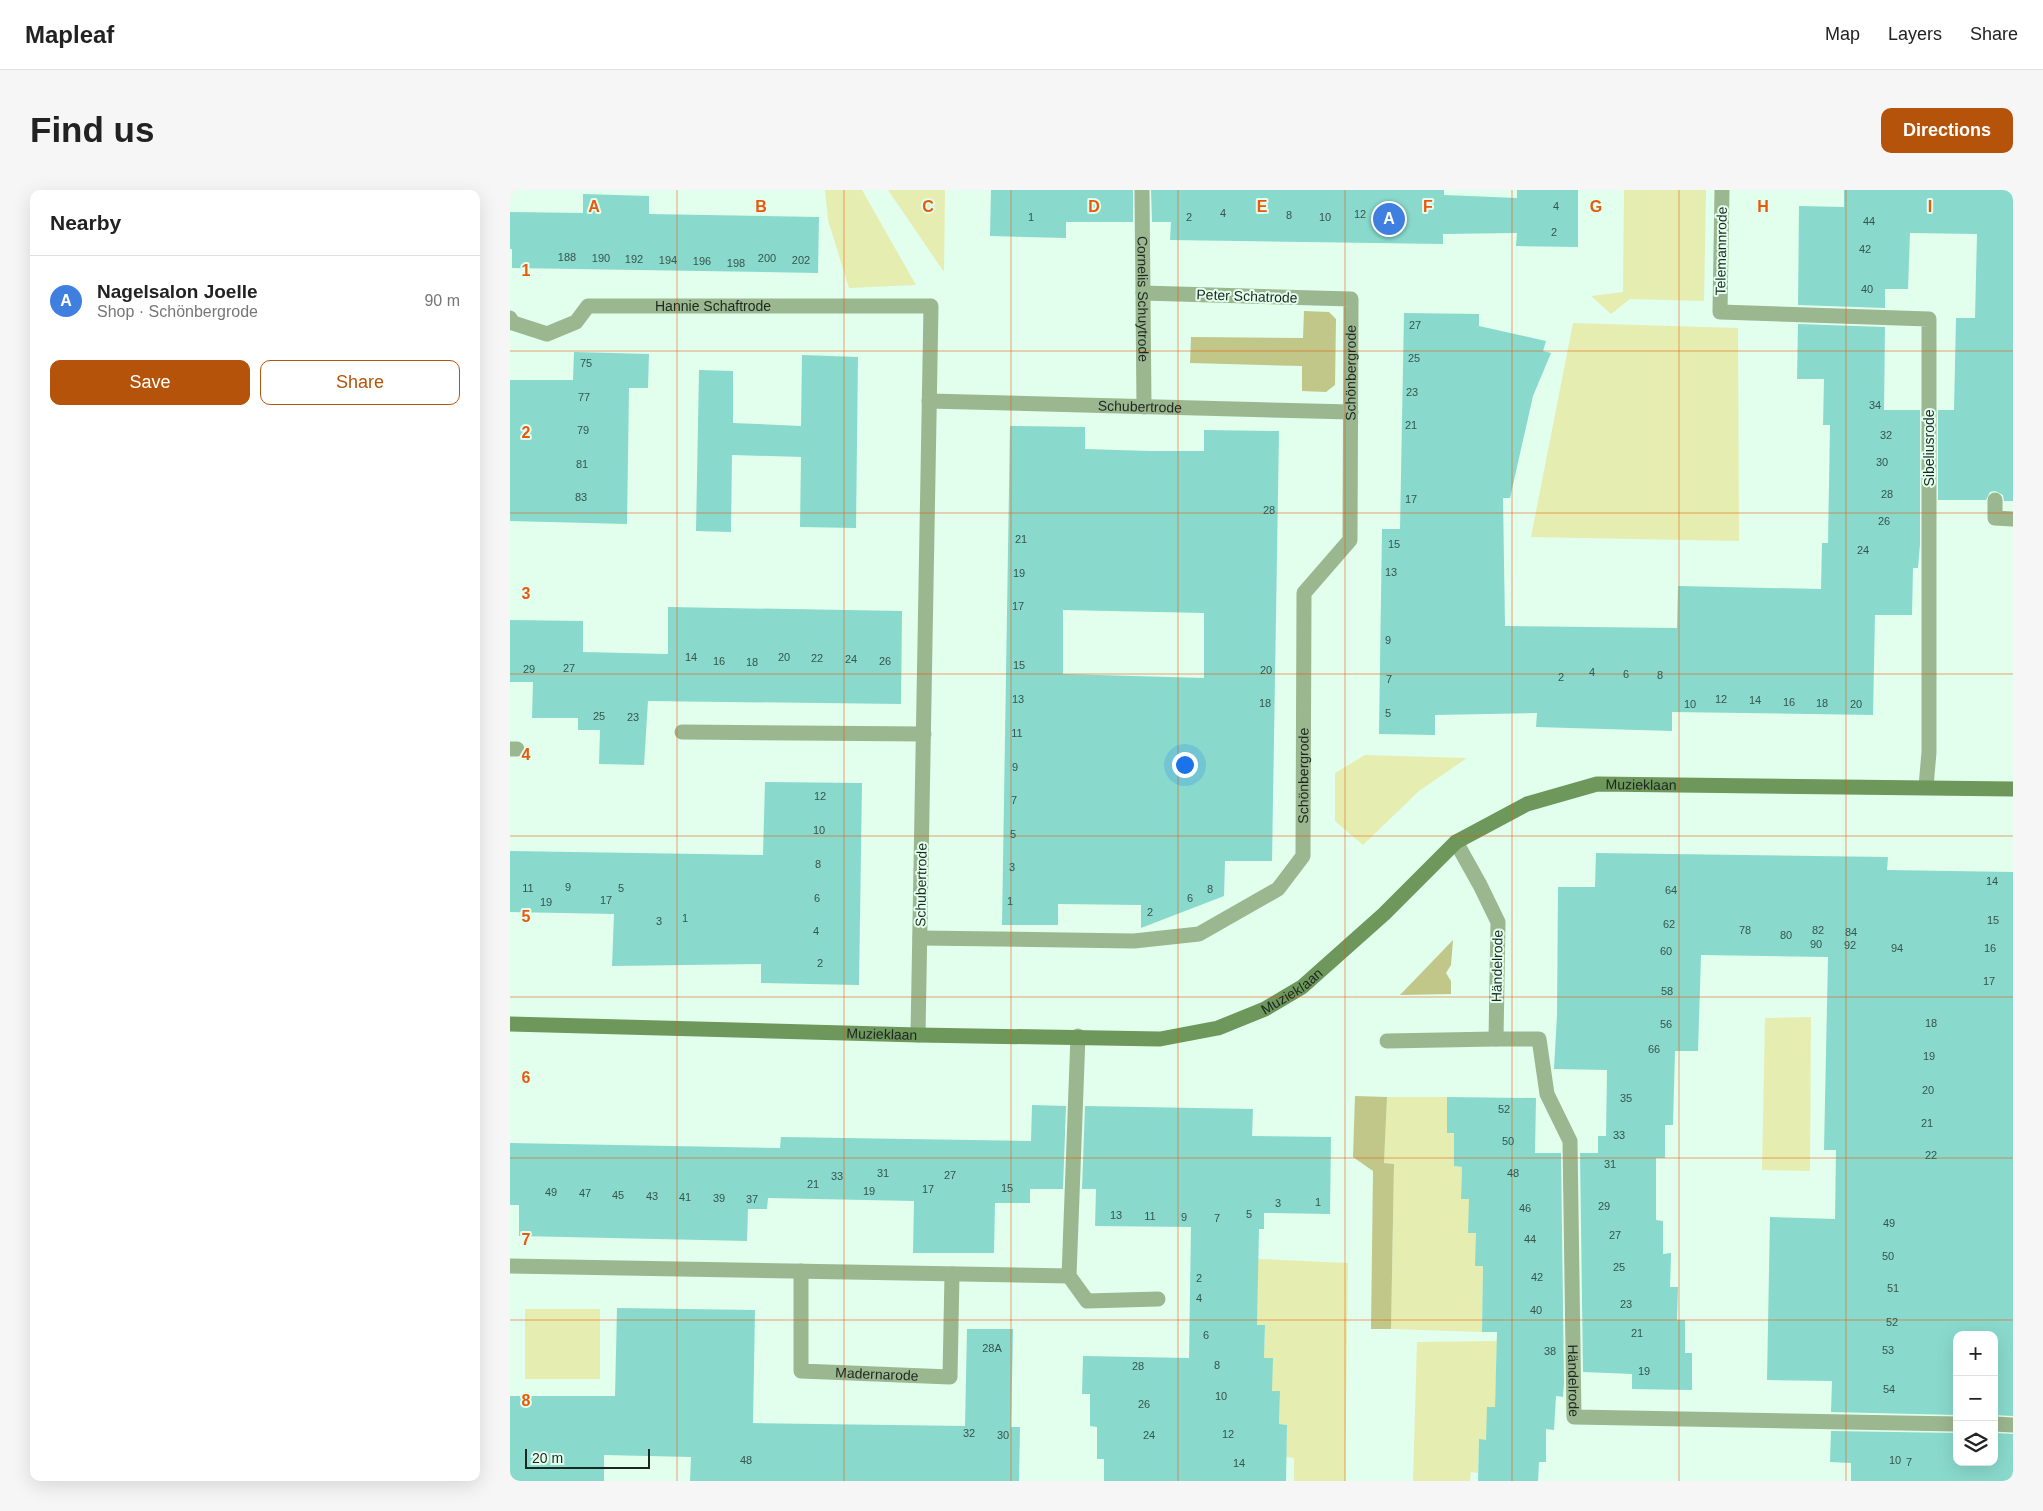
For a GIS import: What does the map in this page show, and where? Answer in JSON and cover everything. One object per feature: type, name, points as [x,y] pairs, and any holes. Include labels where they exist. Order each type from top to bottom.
[{"type":"street","name":"Cornelis Schuytrode","points":[[1142,190],[1144,407]]},
{"type":"street","name":"Telemannrode","points":[[1720,312],[1722,190]]},
{"type":"street","name":"Peter Schatrode","points":[[1143,293],[1351,299]]},
{"type":"street","name":"Schönbergrode","points":[[920,938],[1134,941],[1198,934],[1278,889],[1303,856],[1304,593],[1350,540],[1351,299]]},
{"type":"street","name":"Hannie Schaftrode","points":[[510,318],[513,323],[547,334],[576,322],[588,306],[931,306]]},
{"type":"street","name":"Schubertrode","points":[[918,1035],[931,306]]},
{"type":"street","name":"Sibeliusrode","points":[[1720,312],[1929,319],[1929,752],[1926,787]]},
{"type":"street","name":"Schubertrode","points":[[929,402],[1351,412]]},
{"type":"street","points":[[1996,500],[1995,518],[2013,519]]},
{"type":"street","points":[[682,732],[924,734]]},
{"type":"street","name":"Muzieklaan","points":[[510,1024],[918,1035],[1078,1036],[1160,1039],[1218,1028],[1265,1009],[1302,987],[1384,914],[1456,842],[1527,804],[1597,784],[2013,789]]},
{"type":"street","name":"Händelrode","points":[[1456,842],[1498,922],[1496,1039]]},
{"type":"street","points":[[1078,1036],[1069,1276],[1087,1301],[1158,1299]]},
{"type":"street","name":"Händelrode","points":[[1387,1041],[1539,1039],[1547,1094],[1570,1141],[1574,1417],[1953,1424]]},
{"type":"street","points":[[510,1266],[1069,1276]]},
{"type":"street","name":"Madernarode","points":[[800,1272],[801,1371],[950,1377],[952,1274]]},
{"type":"street","points":[[1998,1424],[2013,1425]]},
{"type":"green space","points":[[825,190],[862,190],[916,285],[849,288],[828,220]]},
{"type":"green space","points":[[888,190],[945,190],[944,272]]},
{"type":"green space","points":[[1624,190],[1706,190],[1704,301],[1630,299],[1611,314],[1591,296],[1623,292]]},
{"type":"green space","points":[[1304,311],[1329,312],[1336,319],[1335,385],[1326,392],[1302,391],[1302,366],[1190,363],[1191,337],[1303,338]]},
{"type":"green space","points":[[1573,323],[1738,328],[1739,541],[1531,537]]},
{"type":"green space","points":[[1365,755],[1467,758],[1419,791],[1363,845],[1335,821],[1335,773]]},
{"type":"green space","points":[[1453,940],[1451,965],[1446,973],[1451,981],[1451,994],[1400,995]]},
{"type":"green space","points":[[1811,1017],[1810,1171],[1762,1170],[1765,1018]]},
{"type":"green space","points":[[1355,1096],[1387,1097],[1384,1163],[1394,1164],[1391,1329],[1371,1329],[1373,1171],[1353,1157]]},
{"type":"green space","points":[[1387,1097],[1447,1097],[1447,1133],[1454,1133],[1454,1166],[1462,1167],[1461,1199],[1469,1199],[1483,1266],[1482,1332],[1391,1329],[1394,1164],[1384,1163]]},
{"type":"green space","points":[[1258,1259],[1348,1263],[1345,1481],[1294,1481],[1294,1458],[1286,1457],[1287,1425],[1279,1424],[1280,1391],[1272,1391],[1264,1358],[1265,1325],[1257,1325]]},
{"type":"green space","points":[[525,1309],[600,1309],[600,1379],[525,1379]]},
{"type":"green space","points":[[1497,1341],[1495,1407],[1486,1440],[1479,1440],[1478,1473],[1471,1472],[1470,1481],[1413,1481],[1417,1342]]},
{"type":"building","points":[[991,190],[1133,190],[1133,222],[1066,222],[1066,238],[990,236]]},
{"type":"building","points":[[1151,190],[1444,190],[1444,195],[1517,198],[1517,190],[1578,190],[1578,247],[1516,246],[1517,233],[1443,234],[1443,244],[1170,240],[1171,222],[1152,222]]},
{"type":"building","points":[[1844,190],[2013,190],[2013,501],[2004,501],[2003,495],[1995,491],[1990,492],[1986,500],[1938,500],[1938,410],[1954,410],[1956,318],[1975,318],[1977,234],[1910,233],[1908,289],[1885,289],[1885,308],[1798,305],[1799,206],[1844,207]]},
{"type":"building","points":[[583,194],[649,196],[649,214],[819,217],[818,273],[512,268],[510,212],[583,213]]},
{"type":"building","points":[[1404,313],[1479,314],[1479,326],[1546,341],[1543,351],[1551,353],[1533,396],[1510,498],[1503,498],[1505,626],[1677,628],[1678,586],[1821,589],[1822,543],[1828,543],[1830,425],[1823,425],[1824,379],[1797,379],[1798,324],[1885,327],[1884,410],[1920,410],[1920,544],[1918,568],[1913,568],[1912,615],[1875,615],[1873,715],[1672,712],[1672,731],[1536,727],[1537,713],[1435,715],[1435,735],[1379,734],[1382,529],[1400,529]]},
{"type":"building","points":[[574,352],[649,354],[648,388],[629,388],[627,524],[510,521],[510,380],[573,380]]},
{"type":"building","points":[[802,355],[858,357],[856,528],[800,527],[801,457],[732,455],[731,532],[696,531],[699,370],[733,371],[733,423],[801,426]]},
{"type":"building","points":[[1010,426],[1085,427],[1085,449],[1149,451],[1204,451],[1204,430],[1279,431],[1272,861],[1225,861],[1224,896],[1141,928],[1141,905],[1058,904],[1058,925],[1002,925]],"holes":[[[1063,610],[1204,613],[1204,678],[1063,674]]]},
{"type":"building","points":[[668,607],[902,611],[901,704],[648,701],[644,765],[599,764],[600,730],[578,730],[578,718],[532,718],[533,682],[510,682],[510,620],[583,621],[583,652],[668,654]]},
{"type":"building","points":[[765,782],[862,783],[859,985],[761,983],[761,964],[612,966],[614,914],[510,912],[510,851],[763,855]]},
{"type":"building","points":[[1596,853],[1888,857],[1887,870],[2013,872],[2013,1416],[1998,1415],[1998,1331],[1953,1331],[1953,1415],[1831,1412],[1832,1381],[1767,1380],[1770,1217],[1835,1219],[1836,1150],[1824,1150],[1828,957],[1701,955],[1698,1051],[1675,1051],[1673,1125],[1665,1125],[1665,1158],[1656,1158],[1656,1220],[1663,1221],[1663,1254],[1671,1253],[1670,1287],[1678,1287],[1677,1320],[1685,1320],[1685,1353],[1692,1353],[1692,1390],[1632,1389],[1632,1374],[1583,1372],[1580,1153],[1598,1153],[1598,1136],[1606,1136],[1607,1070],[1554,1069],[1557,1015],[1558,887],[1595,887]]},
{"type":"building","points":[[1447,1097],[1536,1098],[1535,1153],[1561,1153],[1564,1383],[1563,1397],[1556,1396],[1554,1430],[1546,1429],[1546,1462],[1539,1462],[1538,1481],[1478,1481],[1479,1439],[1486,1440],[1487,1407],[1495,1407],[1497,1332],[1482,1332],[1483,1266],[1475,1266],[1476,1233],[1468,1233],[1469,1199],[1461,1199],[1462,1167],[1454,1166],[1454,1133],[1447,1133]]},
{"type":"building","points":[[1032,1105],[1066,1106],[1063,1189],[1030,1189],[1030,1203],[995,1203],[994,1253],[913,1253],[914,1201],[768,1198],[767,1209],[748,1209],[747,1241],[519,1236],[519,1205],[510,1205],[510,1143],[780,1148],[781,1137],[1031,1141]]},
{"type":"building","points":[[1085,1106],[1253,1109],[1252,1136],[1331,1137],[1330,1214],[1264,1213],[1264,1229],[1259,1229],[1257,1325],[1265,1325],[1264,1358],[1273,1358],[1272,1391],[1280,1391],[1279,1424],[1287,1425],[1286,1481],[1104,1481],[1104,1459],[1097,1459],[1097,1427],[1090,1426],[1090,1394],[1082,1394],[1083,1356],[1189,1358],[1191,1227],[1095,1226],[1096,1189],[1082,1189]]},
{"type":"building","points":[[617,1308],[755,1310],[753,1423],[965,1426],[967,1329],[1013,1329],[1011,1427],[1020,1427],[1019,1481],[690,1481],[691,1457],[604,1455],[604,1481],[510,1481],[510,1396],[615,1396]]},
{"type":"building","points":[[1831,1431],[1953,1433],[1953,1466],[1998,1466],[1998,1433],[2013,1434],[2013,1481],[1851,1481],[1851,1463],[1830,1462]]},
{"type":"place","name":"Nagelsalon Joelle","points":[[1389,219]]}]
